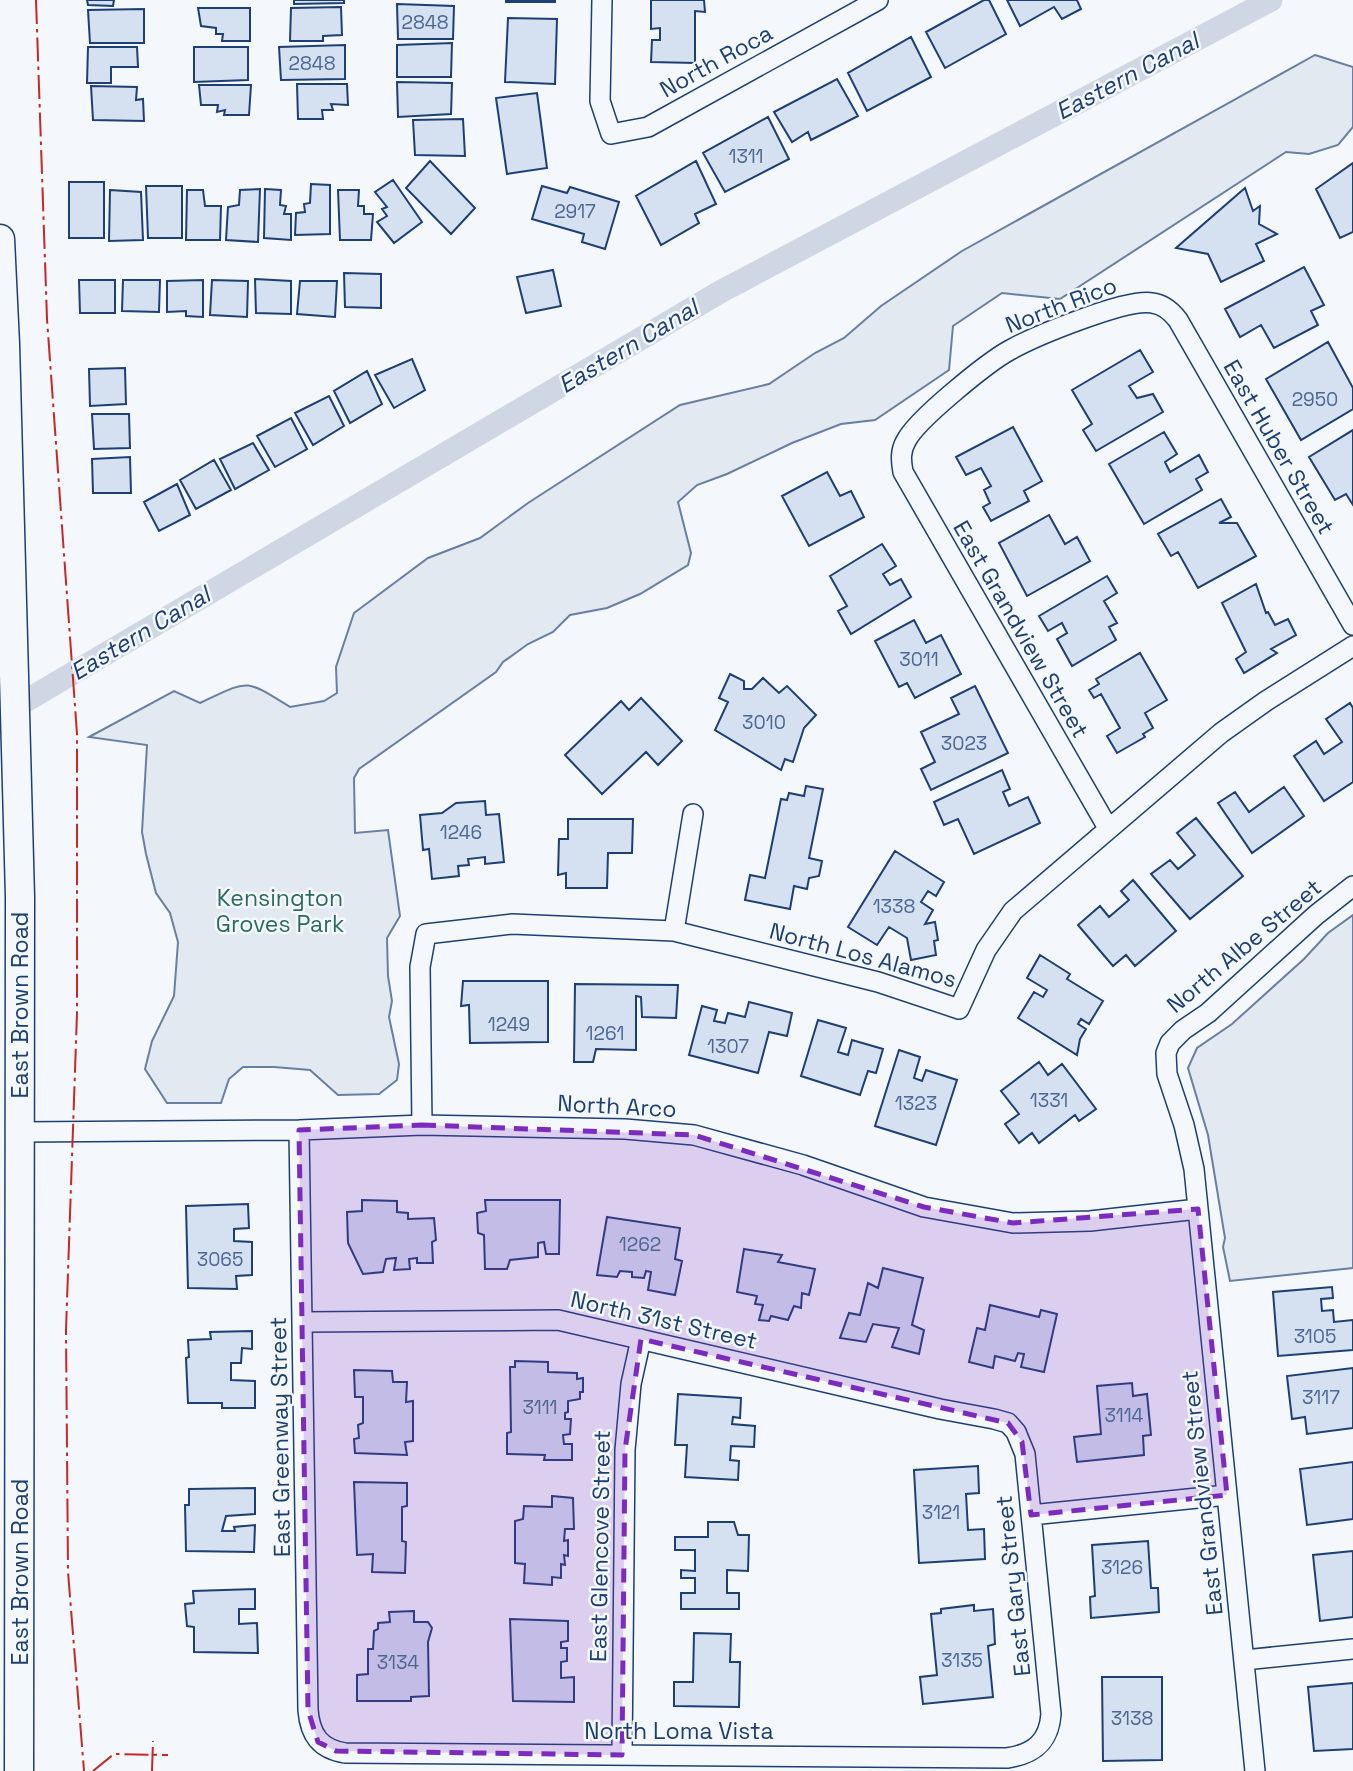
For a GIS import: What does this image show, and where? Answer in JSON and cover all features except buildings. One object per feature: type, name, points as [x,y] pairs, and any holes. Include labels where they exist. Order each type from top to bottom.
[{"type":"main road","name":"East Brown Road","points":[[0,239],[17,736],[21,1132],[19,1771]]},
{"type":"street","name":"North Roca","points":[[602,0],[600,101],[611,134],[648,127],[878,0]]},
{"type":"street","name":"North Rico","points":[[902,451],[919,424],[985,367],[1010,350],[1039,336],[1123,305],[1154,303]]},
{"type":"street","name":"East Huber Street","points":[[1154,303],[1164,307],[1178,320],[1353,625]]},
{"type":"street","name":"East Grandview Street","points":[[902,451],[903,472],[907,480],[1108,828]]},
{"type":"street","name":"North Los Alamos","points":[[422,1125],[420,967],[426,934],[512,925],[674,931],[878,982],[959,1009],[986,950],[1013,911],[1221,733],[1353,646]]},
{"type":"street","points":[[674,931],[692,814]]},
{"type":"street","name":"North Albe Street","points":[[1198,1209],[1189,1147],[1167,1074],[1166,1053],[1170,1044],[1183,1030],[1209,1013],[1306,924],[1353,886]]},
{"type":"street","name":"North Arco","points":[[21,1132],[299,1130],[422,1125],[625,1129],[694,1135],[803,1166],[924,1207],[1013,1223],[1090,1221],[1198,1209]]},
{"type":"street","name":"East Greenway Street","points":[[299,1130],[308,1710],[309,1722],[318,1742]]},
{"type":"street","name":"East Grandview Street","points":[[1198,1209],[1255,1771]]},
{"type":"street","name":"North 31st Street","points":[[304,1322],[558,1320],[1007,1423]]},
{"type":"street","name":"East Glencove Street","points":[[622,1755],[625,1450],[631,1384],[641,1339]]},
{"type":"street","name":"East Gary Street","points":[[1007,1423],[1017,1432],[1025,1454],[1051,1714],[1046,1736],[1039,1746]]},
{"type":"street","points":[[1031,1515],[1227,1495]]},
{"type":"street","points":[[1244,1660],[1353,1649]]},
{"type":"street","name":"North Loma Vista","points":[[318,1742],[326,1748],[345,1753],[1007,1758],[1030,1752],[1039,1746]]},
{"type":"highlighted area","points":[[422,1125],[694,1135],[924,1207],[1013,1223],[1198,1209],[1227,1495],[1031,1515],[1022,1442],[1008,1423],[641,1339],[625,1450],[622,1755],[336,1751],[318,1742],[308,1710],[299,1130]]},
{"type":"green space","name":"Kensington Groves Park","points":[[1315,55],[1353,67],[1353,127],[1338,145],[1309,154],[1286,152],[1060,299],[1002,293],[953,326],[949,370],[875,420],[841,424],[697,485],[678,502],[691,553],[688,565],[640,594],[607,608],[570,615],[553,632],[528,644],[503,662],[496,672],[359,769],[354,778],[355,833],[388,830],[400,916],[387,938],[392,1001],[389,1017],[399,1064],[397,1080],[379,1094],[338,1095],[310,1070],[243,1067],[229,1079],[221,1103],[167,1103],[145,1069],[152,1041],[174,996],[178,942],[170,913],[156,893],[142,832],[147,745],[89,737],[174,691],[200,703],[228,690],[246,686],[263,691],[290,707],[324,701],[337,693],[336,667],[354,613],[428,558],[480,538],[528,503],[680,405],[769,384],[815,353],[844,338],[881,306],[962,251]]},
{"type":"green space","points":[[1353,915],[1353,1268],[1230,1281],[1208,1135],[1188,1068],[1197,1048],[1232,1024],[1304,959],[1328,933]]},
{"type":"waterway","name":"Eastern Canal","points":[[0,716],[720,292],[1271,0]]},
{"type":"power","points":[[36,0],[47,319],[77,734],[77,1013],[66,1330],[68,1572],[84,1771]]},
{"type":"power","points":[[152,1771],[153,1741]]},
{"type":"power","points":[[93,1771],[114,1754],[168,1755]]}]
